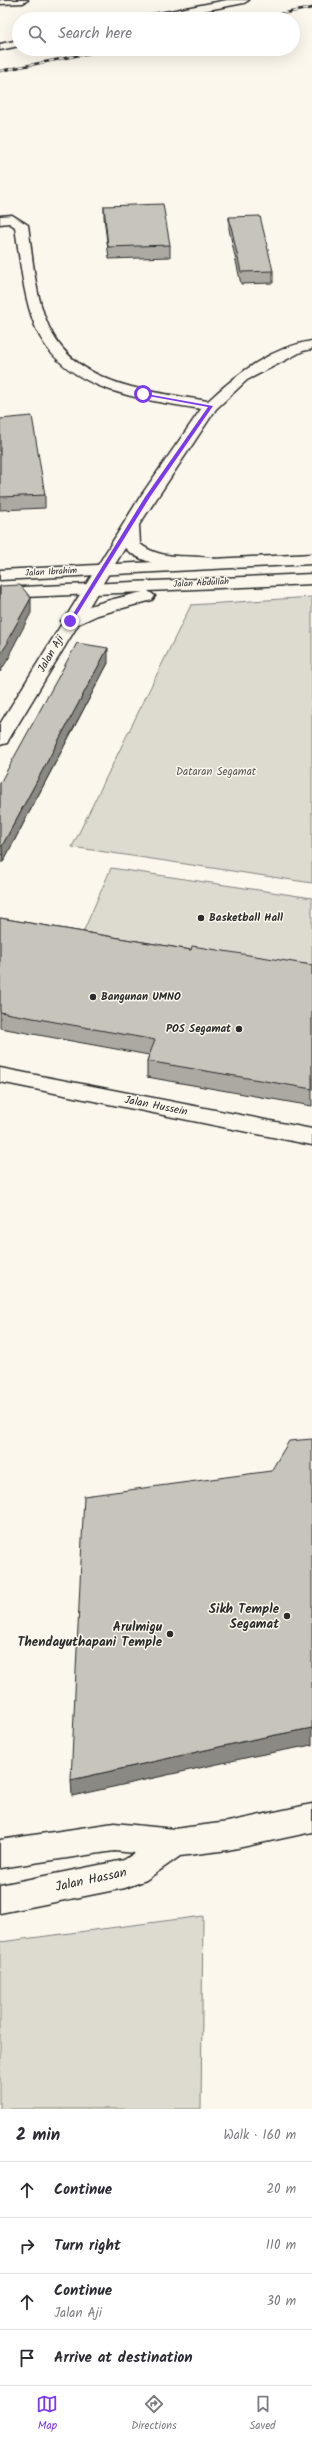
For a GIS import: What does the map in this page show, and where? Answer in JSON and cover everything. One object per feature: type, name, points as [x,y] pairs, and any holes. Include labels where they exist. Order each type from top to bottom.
[{"type":"main road","points":[[0,1],[23,0]]},
{"type":"main road","points":[[181,12],[244,0]]},
{"type":"main road","points":[[0,47],[12,44]]},
{"type":"main road","points":[[0,220],[12,219],[21,226],[40,319],[46,335],[69,362],[103,382],[143,394],[211,406]]},
{"type":"main road","name":"Jalan Aji","points":[[0,739],[70,621],[131,524],[211,406],[242,377],[299,346],[312,345]]},
{"type":"main road","points":[[131,524],[130,535],[132,546],[145,555],[162,559],[217,564]]},
{"type":"main road","name":"Jalan Abdullah","points":[[103,570],[312,559]]},
{"type":"main road","name":"Jalan Ibrahim","points":[[0,575],[103,570]]},
{"type":"main road","name":"Jalan Abdullah","points":[[91,588],[312,578]]},
{"type":"main road","points":[[70,621],[112,604],[166,592],[224,582]]},
{"type":"main road","name":"Jalan Ibrahim","points":[[0,593],[91,588]]},
{"type":"main road","name":"Jalan Hussein","points":[[0,1075],[312,1137]]},
{"type":"main road","name":"Jalan Hassan","points":[[0,1854],[114,1837],[174,1843],[228,1836],[312,1818]]},
{"type":"main road","name":"Jalan Hassan","points":[[0,1899],[125,1874],[135,1870],[174,1843]]},
{"type":"green space","name":"Dataran Segamat","points":[[312,597],[312,883],[72,847],[191,605]]},
{"type":"green space","name":"Basketball Hall","points":[[111,868],[312,898],[312,974],[81,937]]},
{"type":"green space","points":[[203,1916],[201,2109],[0,2109],[0,1942]]},
{"type":"building","points":[[163,204],[170,245],[108,247],[104,206]]},
{"type":"building","points":[[260,216],[273,271],[241,272],[229,217]]},
{"type":"building","points":[[32,416],[45,495],[0,497],[0,419]]},
{"type":"building","points":[[20,585],[31,598],[7,641],[9,641],[0,655],[0,586]]},
{"type":"building","points":[[77,643],[108,648],[2,846],[0,846],[0,783]]},
{"type":"building","points":[[0,918],[191,950],[192,946],[312,965],[312,1089],[147,1061],[155,1040],[0,1012]]},
{"type":"building","name":"Arulmigu Thendayuthapani Temple","points":[[312,1439],[312,1728],[255,1739],[71,1780],[84,1496],[271,1471],[289,1441]]},
{"type":"railway","points":[[291,12],[312,8]]},
{"type":"railway","points":[[0,71],[75,56]]},
{"type":"place","name":"Basketball Hall","points":[[201,918]]},
{"type":"place","name":"Bangunan UMNO","points":[[93,997]]},
{"type":"place","name":"POS Segamat","points":[[239,1029]]},
{"type":"place","name":"Sikh Temple Segamat","points":[[287,1616]]},
{"type":"place","name":"Arulmigu Thendayuthapani Temple","points":[[170,1634]]},
{"type":"route","points":[[70,621],[148,497],[197,424],[211,406],[143,394]]}]
